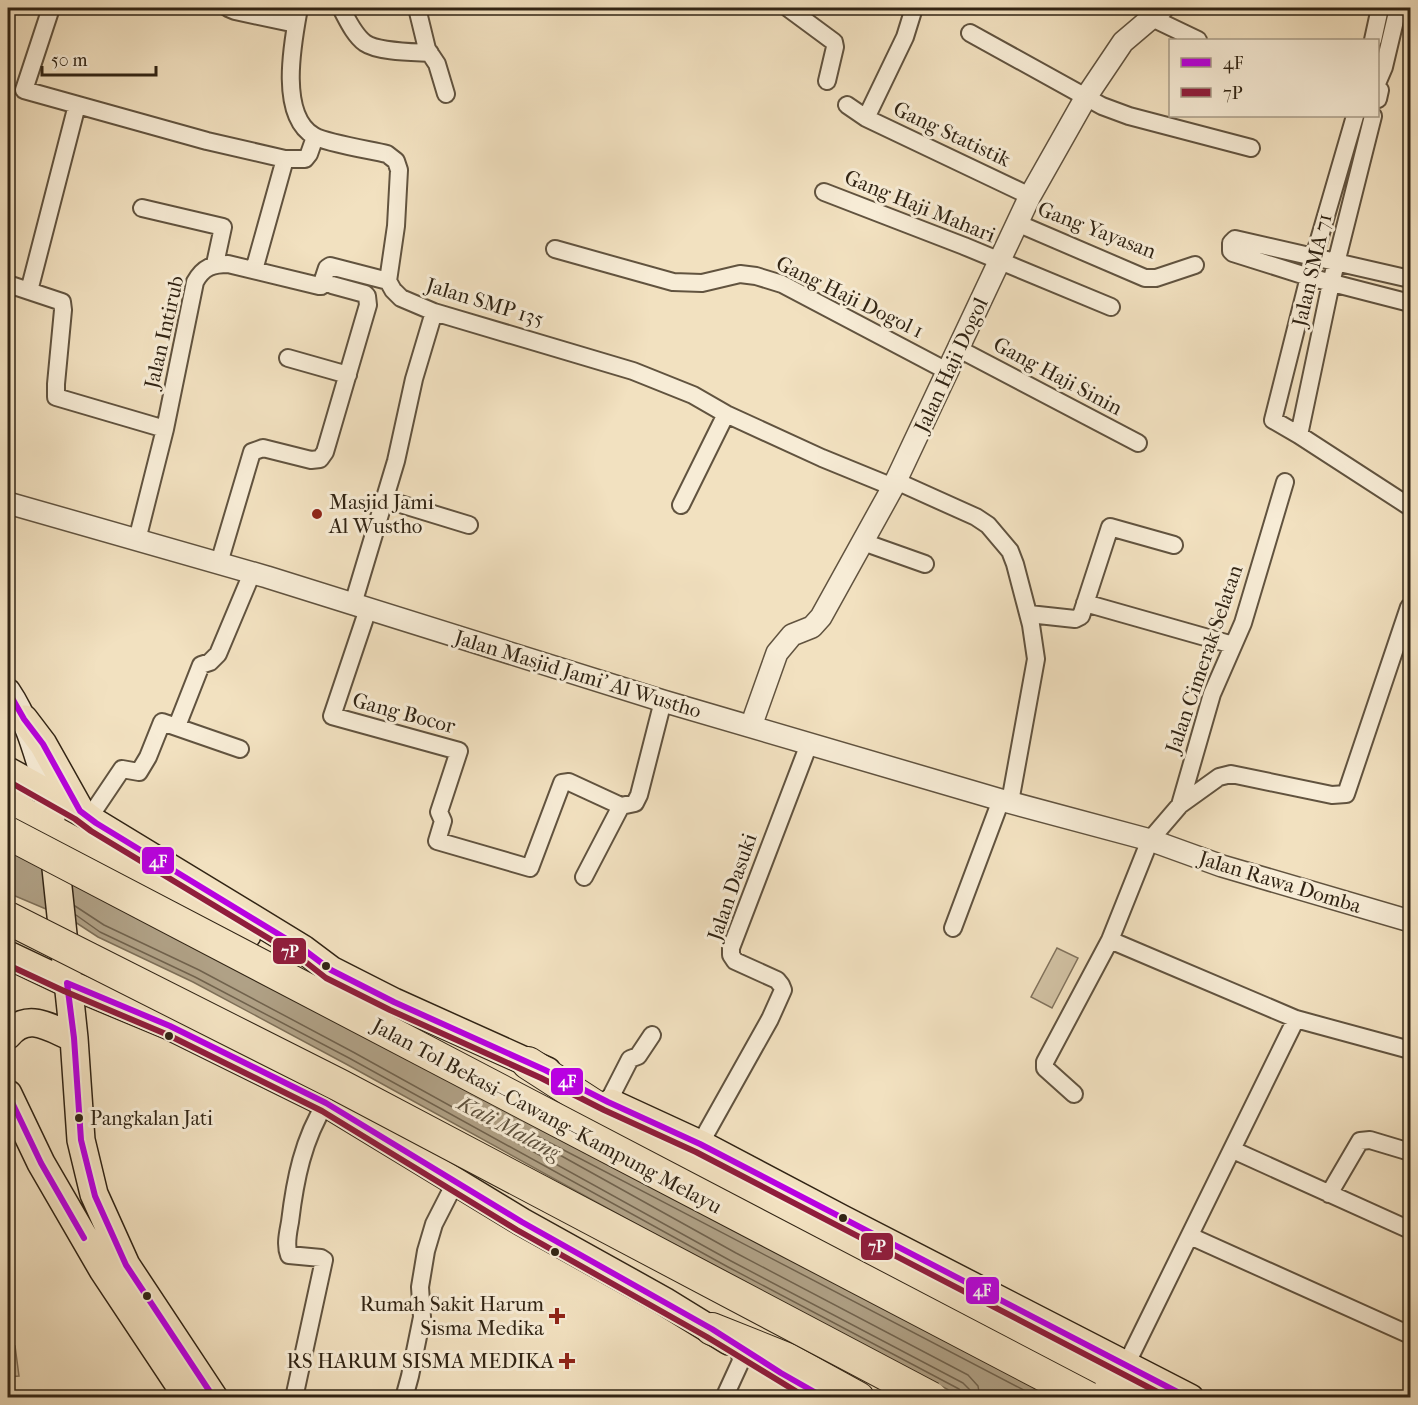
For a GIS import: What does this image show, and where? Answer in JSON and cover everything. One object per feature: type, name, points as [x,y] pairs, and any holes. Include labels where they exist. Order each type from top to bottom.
[{"type":"highway","name":"Jalan Tol Bekasi–Cawang–Kampung Melayu","points":[[8,833],[1088,1398]]},
{"type":"highway","points":[[8,918],[339,1085],[931,1398]]},
{"type":"highway","points":[[528,1063],[783,1214],[1141,1398]]},
{"type":"highway","points":[[712,1329],[787,1359],[858,1398]]},
{"type":"main road","points":[[8,691],[85,815]]},
{"type":"main road","points":[[24,719],[48,793],[74,1038],[81,1140],[95,1196],[126,1265],[214,1398]]},
{"type":"main road","points":[[8,771],[85,815],[303,949],[332,970],[394,1002],[528,1063]]},
{"type":"main road","points":[[8,801],[52,836],[286,956],[332,970]]},
{"type":"main road","points":[[8,955],[67,983],[145,1015],[326,1103],[522,1222],[712,1329],[739,1348],[826,1398]]},
{"type":"main road","points":[[8,1035],[20,1024],[30,1022],[40,1023],[74,1038]]},
{"type":"main road","points":[[8,1094],[41,1163],[103,1270],[188,1398]]},
{"type":"main road","points":[[616,1114],[700,1144],[1190,1398]]},
{"type":"street","points":[[51,8],[24,90],[207,141],[285,159],[305,159],[315,137]]},
{"type":"street","points":[[228,8],[296,24]]},
{"type":"street","points":[[299,8],[291,53],[290,78],[300,121],[315,137],[387,154],[396,161],[399,170],[388,281]]},
{"type":"street","points":[[341,8],[365,43],[389,50],[429,54]]},
{"type":"street","points":[[417,8],[429,54],[437,64],[446,94]]},
{"type":"street","points":[[789,8],[834,42],[835,47],[827,81]]},
{"type":"street","name":"Gang Statistik","points":[[914,8],[905,37],[866,118],[1030,196]]},
{"type":"street","points":[[1373,39],[1380,8]]},
{"type":"street","points":[[1379,86],[1398,8]]},
{"type":"street","points":[[1159,11],[1197,39]]},
{"type":"street","name":"Jalan Haji Dogol","points":[[751,726],[777,653],[792,635],[812,627],[821,617],[895,484],[1030,196],[1086,97],[1124,42],[1159,11]]},
{"type":"street","points":[[970,33],[1102,106],[1129,116],[1251,148]]},
{"type":"street","points":[[29,291],[77,105]]},
{"type":"street","points":[[847,105],[866,118]]},
{"type":"street","name":"Jalan SMA 71","points":[[1355,117],[1314,257],[1273,420],[1299,435],[1330,283],[1373,117]]},
{"type":"street","points":[[254,270],[285,159]]},
{"type":"street","name":"Gang Haji Mahari","points":[[824,192],[954,242],[1111,308]]},
{"type":"street","points":[[142,208],[223,227],[215,264]]},
{"type":"street","name":"Gang Yayasan","points":[[1017,224],[1145,278],[1156,278],[1195,265]]},
{"type":"street","points":[[1410,279],[1235,239],[1230,248],[1233,253],[1309,278],[1410,303]]},
{"type":"street","name":"Gang Haji Dogol 1","points":[[555,249],[673,282],[702,283],[740,274],[782,284],[947,371]]},
{"type":"street","name":"Jalan Intirub","points":[[137,540],[165,429],[195,282],[200,273],[215,264],[228,264],[321,286],[327,268],[330,266],[388,281]]},
{"type":"street","name":"Jalan SMP 135","points":[[388,281],[401,298],[434,312],[633,371],[693,395],[726,414],[822,458],[895,484],[976,517],[997,534],[1012,558],[1029,614],[1036,659],[1005,801],[953,928]]},
{"type":"street","points":[[8,284],[62,302],[56,397],[165,429]]},
{"type":"street","points":[[219,563],[252,452],[263,448],[311,460],[320,459],[325,452],[368,300],[365,294],[332,285]]},
{"type":"street","points":[[360,607],[414,379],[434,312]]},
{"type":"street","name":"Gang Haji Sinin","points":[[957,348],[1138,443]]},
{"type":"street","points":[[288,358],[348,375]]},
{"type":"street","points":[[681,505],[726,414]]},
{"type":"street","points":[[1299,435],[1410,507]]},
{"type":"street","name":"Jalan Cimerak Selatan","points":[[1074,1094],[1050,1074],[1045,1068],[1045,1062],[1110,940],[1150,840],[1180,805],[1212,694],[1243,623],[1285,482]]},
{"type":"street","points":[[384,500],[469,525]]},
{"type":"street","name":"Jalan Masjid Jami' Al Wustho","points":[[8,503],[219,563],[809,744],[1150,840]]},
{"type":"street","points":[[1029,614],[1075,619],[1081,616],[1110,527],[1174,545]]},
{"type":"street","points":[[863,542],[925,564]]},
{"type":"street","points":[[177,726],[201,665],[210,662],[218,654],[252,573]]},
{"type":"street","points":[[1085,603],[1233,645]]},
{"type":"street","name":"Gang Bocor","points":[[360,607],[332,716],[459,751],[439,812],[443,821],[437,841],[530,868],[562,783],[569,782],[621,806]]},
{"type":"street","points":[[1180,805],[1219,777],[1231,774],[1332,795],[1346,794],[1408,607]]},
{"type":"street","points":[[584,877],[621,806],[634,803],[639,795],[663,700]]},
{"type":"street","points":[[85,815],[122,769],[139,772],[148,757],[162,722],[240,749]]},
{"type":"street","name":"Jalan Dasuki","points":[[700,1144],[781,996],[781,985],[777,980],[735,961],[731,955],[731,948],[809,744]]},
{"type":"street","name":"Jalan Rawa Domba","points":[[1150,840],[1222,866],[1410,921]]},
{"type":"street","points":[[1110,940],[1296,1019],[1410,1050]]},
{"type":"street","points":[[1126,1365],[1296,1019]]},
{"type":"street","points":[[616,1114],[630,1059],[638,1056],[651,1035]]},
{"type":"street","points":[[294,1398],[324,1260],[289,1254],[288,1238],[297,1173],[314,1122],[326,1103]]},
{"type":"street","points":[[1329,1194],[1360,1141],[1364,1139],[1410,1152]]},
{"type":"street","points":[[1233,1150],[1410,1230]]},
{"type":"street","points":[[404,1398],[420,1331],[422,1317],[420,1287],[426,1251],[434,1224],[456,1181]]},
{"type":"street","points":[[1190,1236],[1410,1335]]},
{"type":"street","points":[[724,1398],[741,1361],[739,1348]]},
{"type":"shaded area","points":[[1057,948],[1078,958],[1052,1008],[1031,997]]},
{"type":"shaded area","points":[[8,1346],[15,1346],[19,1376],[8,1377]]},
{"type":"water","name":"Kali Malang","points":[[8,832],[1088,1397],[962,1397],[725,1273],[193,982],[98,937],[72,920],[8,893]]},
{"type":"transit line","name":"4F","points":[[8,691],[24,719],[43,744],[80,811],[303,949],[331,970],[394,1002],[545,1070],[700,1144],[1189,1398]]},
{"type":"transit line","name":"7P","points":[[8,781],[75,819],[91,831],[298,956],[326,978],[696,1152],[1169,1398]]},
{"type":"transit line","name":"7P","points":[[8,965],[166,1034],[322,1111],[517,1230],[707,1337],[807,1398]]},
{"type":"transit line","name":"4F","points":[[214,1398],[126,1265],[95,1196],[81,1140],[74,1038],[67,983],[170,1026],[326,1103],[522,1222],[712,1329],[825,1398]]},
{"type":"transit line","name":"4F","points":[[8,1094],[41,1163],[84,1238]]},
{"type":"place","name":"Masjid Jami Al Wustho","points":[[317,514]]},
{"type":"place","name":"Pangkalan Jati","points":[[79,1118]]},
{"type":"place","name":"Rumah Sakit Harum Sisma Medika","points":[[557,1316]]},
{"type":"place","name":"RS HARUM SISMA MEDIKA","points":[[567,1361]]}]
